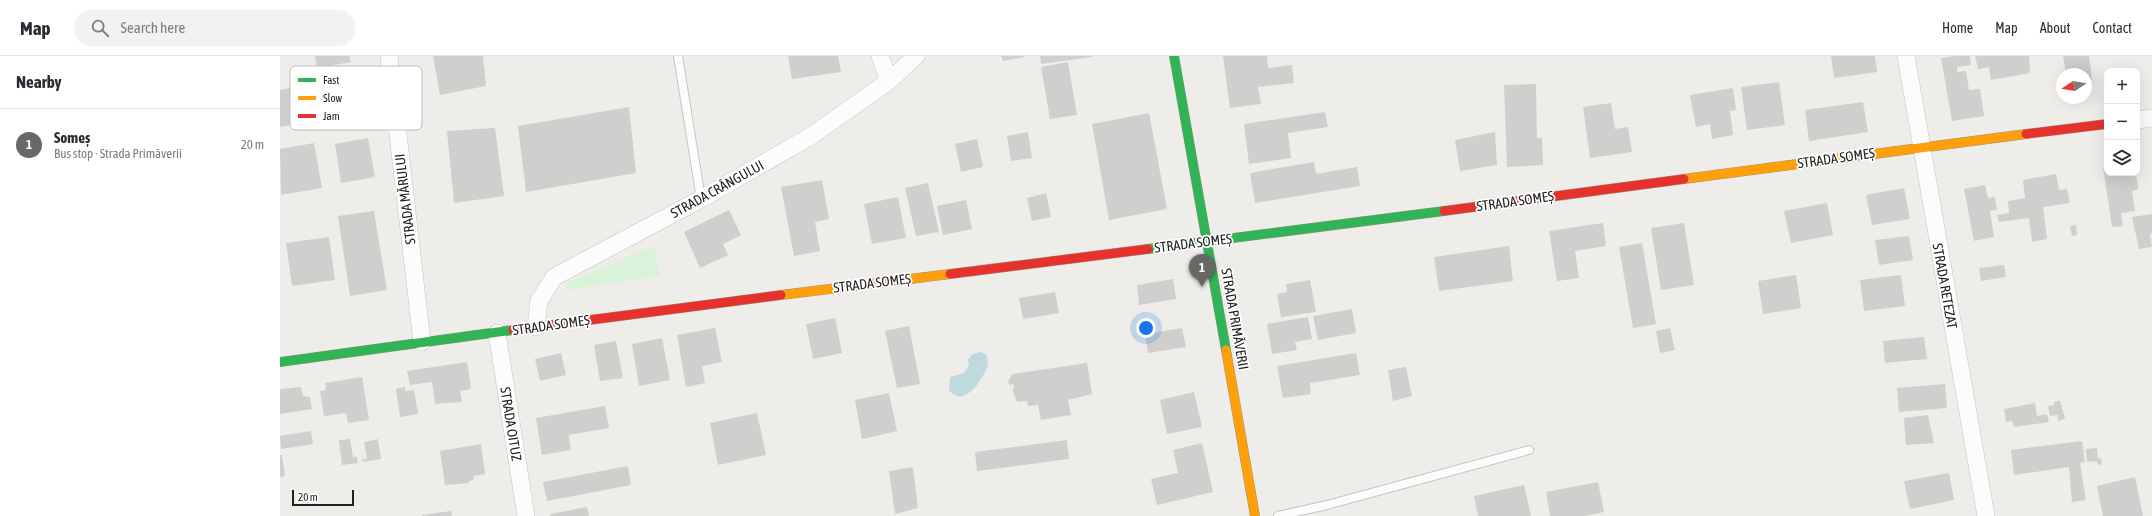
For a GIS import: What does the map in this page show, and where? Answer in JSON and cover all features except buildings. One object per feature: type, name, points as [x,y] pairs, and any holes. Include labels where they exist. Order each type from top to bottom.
[{"type":"street","name":"STRADA MĂRULUI","points":[[389,56],[390,66]]},
{"type":"street","points":[[880,56],[889,81]]},
{"type":"street","name":"STRADA CRÂNGULUI","points":[[536,326],[539,301],[554,277],[701,199],[811,136],[889,81],[916,56]]},
{"type":"street","name":"STRADA PRIMĂVERII","points":[[1174,56],[1208,241],[1255,516]]},
{"type":"street","name":"STRADA RETEZAT","points":[[1906,56],[1986,516]]},
{"type":"street","points":[[2140,120],[2152,118]]},
{"type":"street","name":"STRADA SOMEȘ","points":[[280,362],[497,333],[536,326],[1208,241],[1921,146],[2104,124]]},
{"type":"street","name":"STRADA MĂRULUI","points":[[398,130],[422,342]]},
{"type":"street","name":"STRADA OITUZ","points":[[497,333],[526,516]]},
{"type":"lane","points":[[678,56],[701,199]]},
{"type":"lane","points":[[1278,516],[1327,505],[1529,450]]},
{"type":"green space","points":[[654,246],[660,276],[567,290],[566,283]]},
{"type":"water","points":[[980,352],[986,354],[988,362],[985,373],[966,395],[954,395],[949,390],[950,377],[964,373],[969,365],[968,359],[973,354]]},
{"type":"traffic: fast","points":[[1174,56],[1226,350]]},
{"type":"traffic: fast","points":[[1148,249],[1444,211]]},
{"type":"traffic: fast","points":[[280,362],[513,330]]},
{"type":"traffic: slow","points":[[1684,179],[2026,134]]},
{"type":"traffic: slow","points":[[781,295],[950,274]]},
{"type":"traffic: slow","points":[[1226,350],[1255,516]]},
{"type":"traffic: jam","points":[[2026,134],[2104,124]]},
{"type":"traffic: jam","points":[[1444,211],[1684,179]]},
{"type":"traffic: jam","points":[[950,274],[1148,249]]},
{"type":"traffic: jam","points":[[513,330],[781,295]]},
{"type":"place","name":"Someș","points":[[1202,287]]}]
